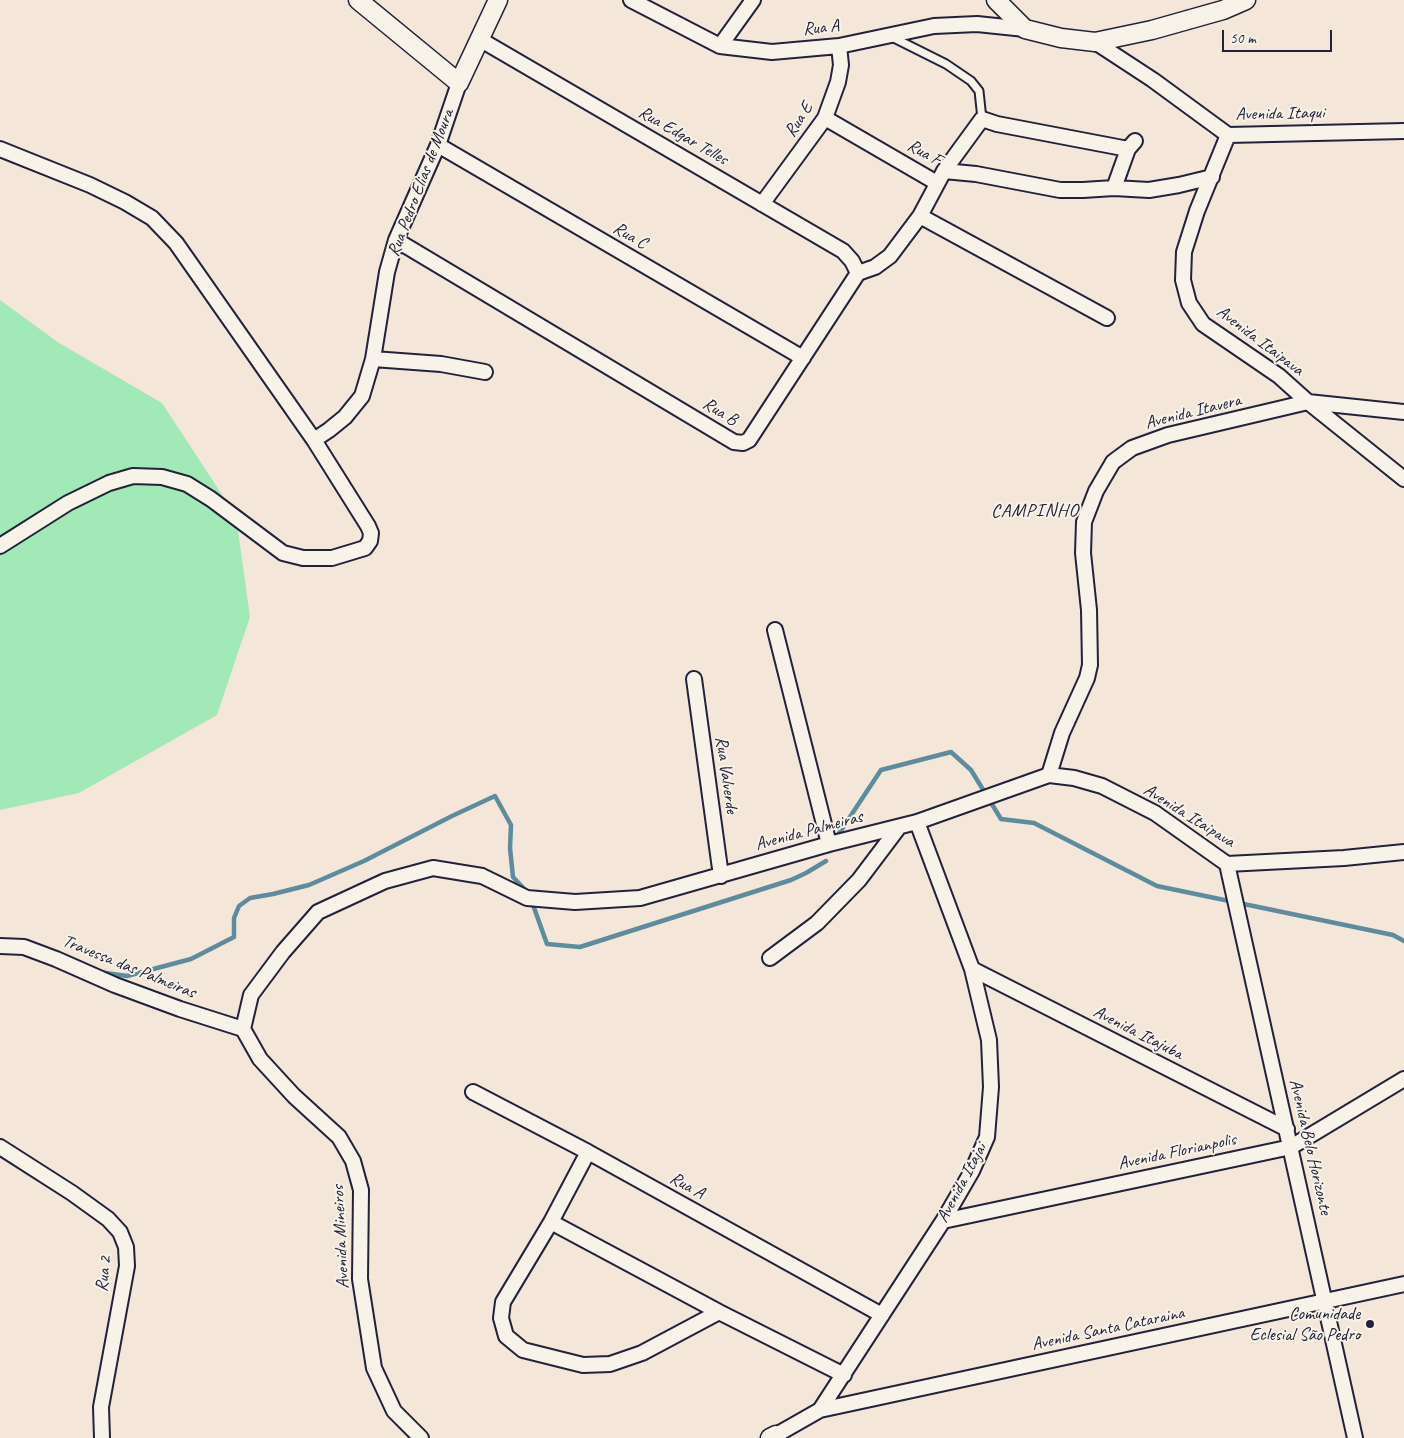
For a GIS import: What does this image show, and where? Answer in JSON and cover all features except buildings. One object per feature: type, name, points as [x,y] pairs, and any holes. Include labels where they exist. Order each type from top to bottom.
[{"type":"street","name":"Rua Pedro Elias de Moura","points":[[314,440],[345,417],[362,396],[373,359],[387,272],[396,240],[438,146],[459,83],[481,40],[498,0]]},
{"type":"street","name":"Rua A","points":[[631,0],[720,46],[772,52],[839,46],[934,26],[977,24],[1025,29]]},
{"type":"street","points":[[720,46],[753,0]]},
{"type":"street","points":[[996,0],[1025,29],[1061,38],[1095,42],[1152,30],[1196,18],[1223,10],[1246,0]]},
{"type":"street","points":[[362,1],[459,83]]},
{"type":"street","name":"Rua Edgar Telles","points":[[481,40],[843,251],[852,261],[858,273]]},
{"type":"street","name":"Avenida Itaqui","points":[[1095,42],[1153,80],[1228,135],[1404,131]]},
{"type":"street","name":"Rua E","points":[[762,204],[825,118],[838,82],[841,65],[839,46]]},
{"type":"street","name":"Rua F","points":[[825,118],[941,177],[982,119]]},
{"type":"street","points":[[982,119],[997,124],[1132,145],[1114,188]]},
{"type":"street","name":"Avenida Itaipava","points":[[1228,135],[1212,177],[1196,211],[1184,252],[1182,280],[1189,303],[1203,324],[1279,376],[1308,402],[1404,479]]},
{"type":"street","name":"Rua C","points":[[438,146],[803,358]]},
{"type":"street","points":[[0,149],[90,185],[152,218],[176,242],[314,440],[371,533],[370,541],[365,548],[332,558],[303,558],[282,553],[212,499],[186,484],[162,476],[133,476],[109,483],[68,503],[0,546]]},
{"type":"street","points":[[858,273],[875,267],[890,256],[920,216],[941,177],[976,174],[1060,190],[1114,188],[1149,190],[1212,177]]},
{"type":"street","points":[[920,216],[1107,318]]},
{"type":"street","name":"Rua B","points":[[396,240],[734,442],[742,443],[749,440],[858,273]]},
{"type":"street","points":[[373,359],[441,364],[485,372]]},
{"type":"street","name":"Avenida Itavera","points":[[1049,775],[1062,733],[1087,678],[1090,665],[1089,610],[1083,553],[1084,522],[1096,491],[1113,462],[1132,448],[1168,435],[1308,402],[1404,412]]},
{"type":"street","points":[[775,630],[829,844]]},
{"type":"street","name":"Rua Valverde","points":[[694,679],[721,876]]},
{"type":"street","name":"Avenida Itaipava","points":[[1049,775],[1074,778],[1102,786],[1155,813],[1227,864],[1344,858],[1404,852]]},
{"type":"street","name":"Avenida Palmeiras","points":[[243,1029],[251,995],[282,952],[318,912],[385,881],[433,868],[482,876],[527,898],[575,902],[640,898],[829,844],[917,822],[1049,775]]},
{"type":"street","name":"Avenida Itajai","points":[[774,1437],[820,1410],[943,1221],[972,1172],[987,1137],[991,1087],[989,1040],[972,969],[917,822]]},
{"type":"street","points":[[770,958],[817,923],[860,880],[899,827]]},
{"type":"street","name":"Avenida Belo Horizonte","points":[[1227,864],[1356,1438]]},
{"type":"street","name":"Travessa das Palmeiras","points":[[0,946],[24,948],[56,958],[115,985],[180,1009],[243,1029]]},
{"type":"street","name":"Avenida Itajuba","points":[[972,969],[1287,1130]]},
{"type":"street","name":"Avenida Mineiros","points":[[243,1029],[260,1059],[294,1096],[339,1137],[353,1161],[361,1190],[360,1279],[374,1368],[394,1411],[420,1438]]},
{"type":"street","name":"Avenida Florianpolis","points":[[943,1221],[1291,1147],[1404,1079]]},
{"type":"street","name":"Rua A","points":[[473,1092],[588,1152],[882,1315]]},
{"type":"street","name":"Rua 2","points":[[0,1148],[72,1193],[108,1219],[120,1232],[126,1247],[127,1266],[101,1407],[102,1438]]},
{"type":"street","points":[[588,1152],[551,1222],[503,1302],[501,1318],[506,1336],[523,1350],[583,1365],[610,1364],[642,1353],[719,1312]]},
{"type":"street","points":[[551,1222],[719,1312],[844,1375]]},
{"type":"street","name":"Avenida Santa Cataraina","points":[[820,1410],[1404,1284]]},
{"type":"lane","points":[[890,35],[931,56],[971,80],[979,91],[982,119]]},
{"type":"green space","points":[[0,300],[59,343],[162,403],[236,516],[250,617],[217,715],[79,793],[0,810]]},
{"type":"waterway","points":[[836,838],[881,770],[951,752],[971,770],[1001,819],[1034,823],[1157,886],[1393,935],[1404,941]]},
{"type":"waterway","points":[[99,972],[127,976],[191,959],[234,937],[234,918],[239,906],[250,898],[309,885],[364,861],[495,796],[511,825],[510,848],[513,877],[528,893]]},
{"type":"waterway","points":[[532,902],[547,944],[580,947],[791,880],[826,861]]},
{"type":"place","name":"Comunidade Eclesial São Pedro","points":[[1370,1324]]},
{"type":"district","name":"CAMPINHO","points":[[1035,511]]}]
